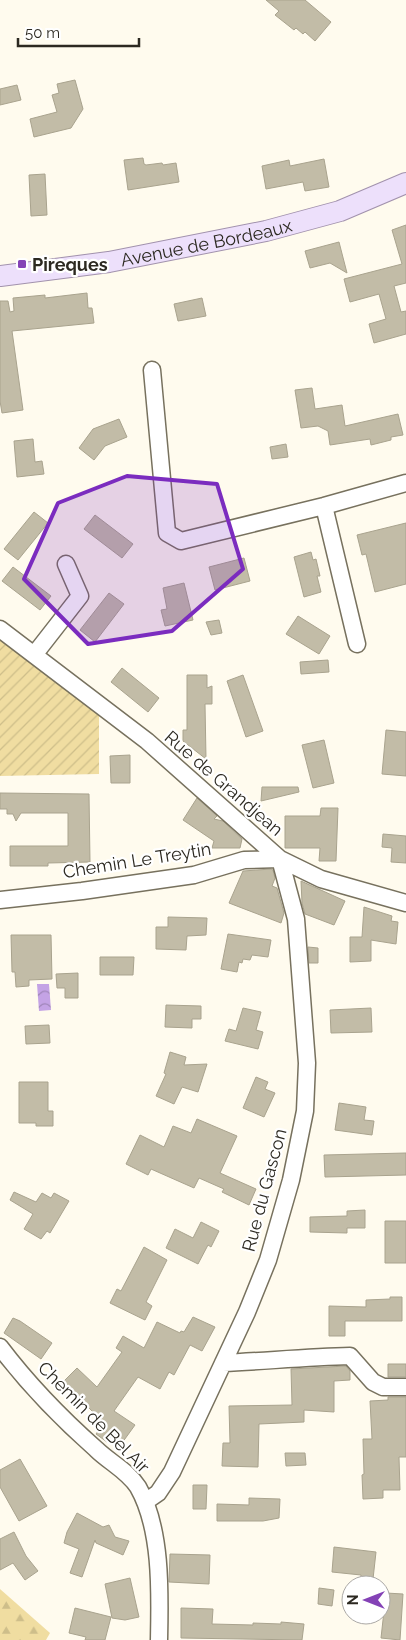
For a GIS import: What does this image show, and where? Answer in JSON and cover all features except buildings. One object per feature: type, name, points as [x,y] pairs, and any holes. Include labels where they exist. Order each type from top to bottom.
[{"type":"main road","name":"Avenue de Bordeaux","points":[[0,276],[109,262],[266,231],[340,211],[406,183]]},
{"type":"street","points":[[152,370],[167,533],[181,540],[324,506],[406,483]]},
{"type":"street","points":[[324,506],[357,644]]},
{"type":"street","points":[[34,655],[80,596],[66,564]]},
{"type":"street","name":"Rue de Grandjean","points":[[0,629],[147,741],[280,859],[321,879],[406,903]]},
{"type":"street","name":"Chemin Le Treytin","points":[[0,900],[82,891],[194,875],[244,860],[280,859]]},
{"type":"street","name":"Rue du Gascon","points":[[145,1502],[158,1493],[172,1472],[247,1312],[268,1260],[292,1180],[305,1111],[307,1064],[296,919],[280,859]]},
{"type":"street","name":"Chemin de Bel Air","points":[[0,1347],[45,1400],[97,1451],[120,1467],[137,1486],[145,1502],[153,1530],[157,1557],[159,1640]]},
{"type":"street","points":[[223,1363],[270,1361],[300,1357],[350,1356],[373,1382],[383,1387],[406,1387]]},
{"type":"highlighted area","points":[[127,476],[217,484],[243,569],[172,631],[88,644],[24,579],[58,503]]},
{"type":"green space","points":[[0,640],[99,714],[99,774],[0,776]]},
{"type":"green space","points":[[0,1589],[50,1633],[46,1640],[0,1640]]},
{"type":"water","points":[[37,984],[49,984],[51,1010],[39,1011]]},
{"type":"place","name":"Pireques","points":[[22,264]]}]
